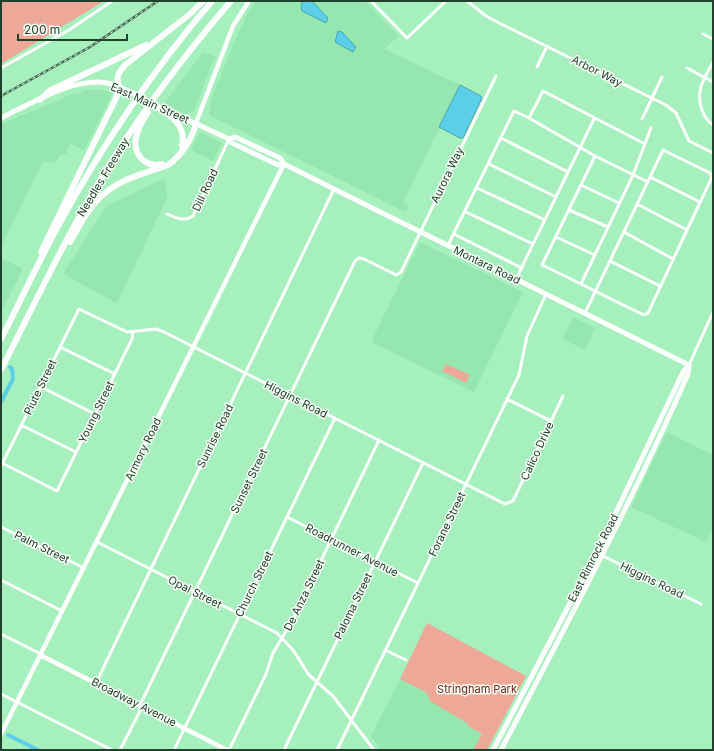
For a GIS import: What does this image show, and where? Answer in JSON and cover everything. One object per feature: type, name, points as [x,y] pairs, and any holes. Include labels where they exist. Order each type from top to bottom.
[{"type":"highway","points":[[16,308],[45,241],[120,88],[117,83],[119,72],[125,65],[190,14],[203,1]]},
{"type":"highway","name":"Needles Freeway","points":[[1,339],[57,229],[82,185],[142,91],[172,50],[212,1]]},
{"type":"highway","name":"Needles Freeway","points":[[1,370],[92,195],[180,63],[231,1]]},
{"type":"highway","points":[[40,100],[49,91],[157,40]]},
{"type":"highway","points":[[182,146],[184,136],[180,126],[172,117],[153,103],[135,140],[136,149],[142,160],[153,165],[164,164],[175,156],[182,146],[196,123]]},
{"type":"highway","points":[[42,289],[81,224],[99,198],[121,183],[168,165],[174,161],[184,149],[196,123]]},
{"type":"main road","name":"East Main Street","points":[[1,118],[58,92],[88,83],[111,84],[196,123],[233,26],[249,1]]},
{"type":"main road","name":"Montara Road","points":[[196,123],[229,139],[235,137],[280,158],[284,164],[689,365]]},
{"type":"main road","name":"Armory Road","points":[[1,734],[284,164]]},
{"type":"main road","name":"East Rimrock Road","points":[[501,750],[603,556],[666,424],[688,374],[689,365]]},
{"type":"main road","name":"East Rimrock Road","points":[[493,750],[598,550],[683,372],[689,365]]},
{"type":"main road","name":"Broadway Avenue","points":[[40,654],[228,750]]},
{"type":"street","points":[[1,68],[69,30],[112,1]]},
{"type":"street","points":[[370,1],[407,38],[446,1]]},
{"type":"street","name":"Arbor Way","points":[[467,1],[486,16],[666,105],[676,113],[689,141],[713,153]]},
{"type":"street","points":[[703,34],[713,39]]},
{"type":"street","points":[[537,67],[547,46]]},
{"type":"street","points":[[713,62],[700,91],[699,99],[706,118],[713,125]]},
{"type":"street","points":[[687,68],[713,82]]},
{"type":"street","name":"Aurora Way","points":[[359,258],[396,275],[399,274],[496,76]]},
{"type":"street","points":[[642,119],[662,77]]},
{"type":"street","points":[[529,118],[543,91],[591,115],[594,119],[645,144]]},
{"type":"street","points":[[448,246],[466,212],[514,111],[595,156],[648,182]]},
{"type":"street","points":[[516,279],[594,119]]},
{"type":"street","points":[[581,284],[633,175],[651,128]]},
{"type":"street","points":[[501,138],[568,172]]},
{"type":"street","name":"Dill Road","points":[[167,214],[188,220],[193,216],[229,139]]},
{"type":"street","points":[[585,313],[595,291],[663,150],[710,173],[712,177],[648,314],[644,316],[595,291],[581,284],[542,265],[595,156]]},
{"type":"street","points":[[489,164],[556,197]]},
{"type":"street","points":[[650,177],[700,202]]},
{"type":"street","points":[[581,184],[619,203]]},
{"type":"street","points":[[477,188],[545,220]]},
{"type":"street","name":"Sunrise Road","points":[[96,683],[334,189]]},
{"type":"street","points":[[637,204],[687,230]]},
{"type":"street","points":[[569,210],[608,228]]},
{"type":"street","points":[[466,212],[533,244]]},
{"type":"street","points":[[624,232],[674,259]]},
{"type":"street","points":[[454,234],[522,268]]},
{"type":"street","points":[[556,237],[595,254]]},
{"type":"street","name":"Sunset Street","points":[[120,750],[355,261],[359,258]]},
{"type":"street","points":[[610,261],[660,286]]},
{"type":"street","name":"Forane Street","points":[[337,750],[507,400],[522,364],[527,336],[546,294]]},
{"type":"street","name":"Higgins Road","points":[[80,309],[122,330],[133,332],[156,329],[466,485],[505,504],[509,504]]},
{"type":"street","name":"Piute Street","points":[[2,465],[80,309]]},
{"type":"street","name":"East Rimrock Road","points":[[689,365],[713,312]]},
{"type":"street","name":"Young Street","points":[[2,465],[57,491],[132,339],[133,332]]},
{"type":"street","points":[[60,347],[114,374]]},
{"type":"street","points":[[41,387],[95,414]]},
{"type":"street","name":"Calico Drive","points":[[509,504],[513,501],[563,396]]},
{"type":"street","points":[[507,400],[551,421]]},
{"type":"street","name":"Church Street","points":[[174,750],[334,418]]},
{"type":"street","points":[[21,425],[76,452]]},
{"type":"street","name":"De Anza Street","points":[[228,750],[266,674],[273,653],[282,638],[379,440]]},
{"type":"street","name":"Paloma Street","points":[[284,750],[423,463]]},
{"type":"street","name":"Roadrunner Avenue","points":[[287,517],[418,583]]},
{"type":"street","name":"Palm Street","points":[[1,527],[84,568]]},
{"type":"street","name":"Opal Street","points":[[97,542],[240,614],[282,638],[293,650],[303,669],[333,696],[374,750]]},
{"type":"street","name":"Higgins Road","points":[[603,556],[701,604]]},
{"type":"street","points":[[1,580],[62,611]]},
{"type":"street","name":"Broadway Avenue","points":[[1,634],[40,654]]},
{"type":"street","points":[[385,650],[406,660]]},
{"type":"street","points":[[1,694],[112,750]]},
{"type":"shaded area","points":[[256,1],[365,1],[399,36],[384,49],[460,85],[403,203],[409,207],[406,212],[209,115],[212,97],[233,45],[246,16]]},
{"type":"shaded area","points":[[203,52],[215,56],[194,111],[186,114],[164,104]]},
{"type":"shaded area","points":[[85,90],[103,90],[108,91],[112,95],[84,150],[70,144],[66,154],[60,155],[55,163],[43,161],[3,243],[1,242],[1,124]]},
{"type":"shaded area","points":[[200,132],[222,143],[213,161],[191,150]]},
{"type":"shaded area","points":[[165,178],[167,198],[117,303],[63,274],[106,206]]},
{"type":"shaded area","points":[[420,242],[523,292],[474,392],[371,342]]},
{"type":"shaded area","points":[[1,258],[23,269],[2,310],[1,309]]},
{"type":"shaded area","points":[[573,317],[595,328],[585,350],[562,339]]},
{"type":"shaded area","points":[[667,432],[713,455],[713,527],[706,542],[631,507]]},
{"type":"shaded area","points":[[400,679],[427,693],[468,723],[468,726],[482,734],[473,750],[381,750],[371,736]]},
{"type":"green space","points":[[1,1],[104,1],[1,64]]},
{"type":"green space","points":[[446,364],[470,375],[466,383],[442,371]]},
{"type":"green space","name":"Stringham Park","points":[[427,623],[526,676],[487,750],[473,750],[482,734],[468,726],[467,723],[430,701],[427,693],[400,679]]},
{"type":"water","points":[[302,1],[312,1],[328,18],[326,23],[302,11]]},
{"type":"water","points":[[338,31],[342,32],[356,47],[353,52],[335,42]]},
{"type":"water","points":[[460,85],[481,96],[482,98],[463,138],[460,138],[439,127]]},
{"type":"waterway","points":[[1,402],[13,379],[12,369],[10,367]]},
{"type":"waterway","points":[[8,735],[38,750]]},
{"type":"railway","points":[[1,96],[90,47],[158,1]]}]
